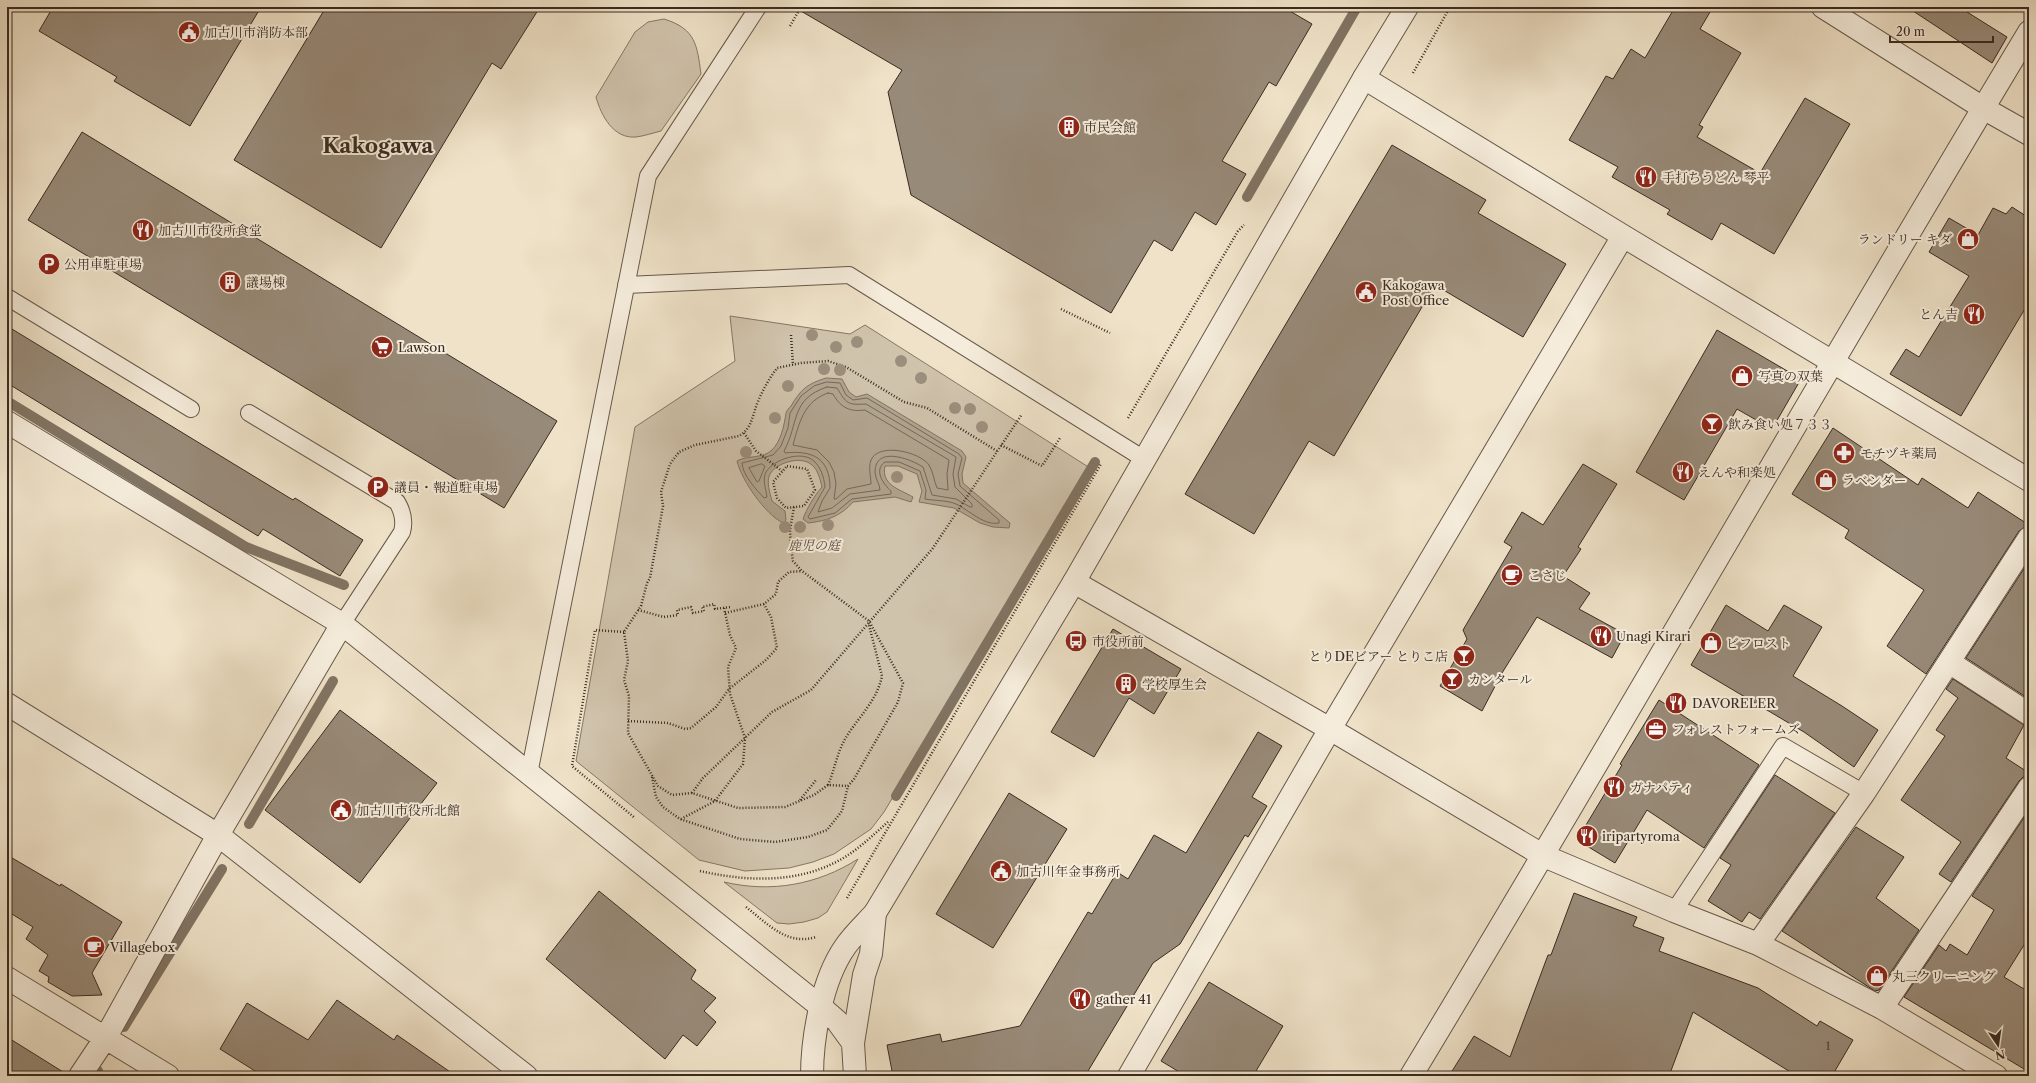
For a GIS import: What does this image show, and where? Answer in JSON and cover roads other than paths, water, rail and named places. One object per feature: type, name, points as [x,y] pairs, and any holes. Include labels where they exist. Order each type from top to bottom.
[{"type":"street","points":[[812,1076],[815,1034],[823,999],[844,948],[874,913],[1074,582],[1364,78],[1408,7]]},
{"type":"street","points":[[1823,7],[1983,108],[2029,134]]},
{"type":"street","points":[[1411,1076],[1544,856],[1832,362],[2029,32]]},
{"type":"street","points":[[1364,78],[1623,236],[2029,480]]},
{"type":"street","points":[[1129,1076],[1330,729],[1623,236]]},
{"type":"street","points":[[7,422],[342,624],[772,969],[823,999],[853,1043]]},
{"type":"street","points":[[1758,944],[1864,793],[2029,538]]},
{"type":"street","points":[[1074,582],[1330,729],[1544,856],[1674,912],[1758,944],[1882,1008],[1996,1076]]},
{"type":"street","points":[[80,1076],[106,1037],[218,835],[342,624]]},
{"type":"street","points":[[1949,662],[2029,714]]},
{"type":"street","points":[[7,704],[218,835],[526,1076]]},
{"type":"street","points":[[1882,1008],[2029,788]]},
{"type":"street","points":[[855,1076],[853,1043],[864,975],[872,954],[874,913]]},
{"type":"street","points":[[823,999],[864,975]]},
{"type":"street","points":[[7,978],[168,1076]]},
{"type":"lane","points":[[529,774],[648,176],[758,7]]},
{"type":"lane","points":[[626,285],[849,275],[1144,459]]},
{"type":"lane","points":[[7,297],[192,409]]},
{"type":"lane","points":[[249,413],[398,502],[401,508],[403,519],[402,532],[342,624]]},
{"type":"lane","points":[[1674,912],[1783,746],[1864,793]]},
{"type":"water","points":[[826,378],[842,379],[849,392],[856,397],[867,394],[962,451],[966,457],[962,474],[963,483],[1010,523],[1009,528],[993,527],[980,523],[954,508],[919,502],[922,491],[917,474],[898,466],[885,466],[884,472],[886,478],[892,486],[913,497],[911,502],[895,497],[853,502],[844,511],[833,517],[808,523],[803,519],[811,502],[822,487],[816,469],[807,462],[802,461],[783,464],[773,470],[770,474],[768,484],[772,501],[785,511],[786,520],[783,523],[776,519],[755,496],[744,478],[737,461],[764,455],[772,450],[780,438],[786,412],[801,391],[809,385]]},
{"type":"waterway","points":[[1247,197],[1357,7]]},
{"type":"waterway","points":[[7,401],[246,547],[344,585]]},
{"type":"waterway","points":[[896,796],[1095,462]]},
{"type":"waterway","points":[[249,824],[333,681]]},
{"type":"waterway","points":[[124,1027],[222,869]]},
{"type":"waterway","points":[[96,1076],[98,1071]]},
{"type":"place","name":"加古川市消防本部","points":[[189,32]]},
{"type":"place","name":"市民会館","points":[[1069,127]]},
{"type":"place","name":"手打ちうどん 琴平","points":[[1646,177]]},
{"type":"place","name":"加古川市役所食堂","points":[[143,230]]},
{"type":"place","name":"ランドリー キダ","points":[[1968,239]]},
{"type":"place","name":"公用車駐車場","points":[[49,264]]},
{"type":"place","name":"議場棟","points":[[230,282]]},
{"type":"place","name":"Kakogawa Post Office","points":[[1366,292]]},
{"type":"place","name":"とん吉","points":[[1974,314]]},
{"type":"place","name":"Lawson","points":[[382,347]]},
{"type":"place","name":"写真の双葉","points":[[1742,376]]},
{"type":"place","name":"飲み食い処７３３","points":[[1712,424]]},
{"type":"place","name":"モチヅキ薬局","points":[[1844,453]]},
{"type":"place","name":"えんや和楽処","points":[[1683,472]]},
{"type":"place","name":"ラベンダー","points":[[1826,480]]},
{"type":"place","name":"議員・報道駐車場","points":[[378,487]]},
{"type":"place","name":"こさじ","points":[[1512,575]]},
{"type":"place","name":"Unagi Kirari","points":[[1601,636]]},
{"type":"place","name":"市役所前","points":[[1076,641]]},
{"type":"place","name":"ビフロスト","points":[[1711,643]]},
{"type":"place","name":"とりDEビアー とりこ店","points":[[1464,656]]},
{"type":"place","name":"カンタール","points":[[1452,679]]},
{"type":"place","name":"学校厚生会","points":[[1126,684]]},
{"type":"place","name":"DAVORELER","points":[[1676,703]]},
{"type":"place","name":"フォレストフォームズ","points":[[1656,729]]},
{"type":"place","name":"ガナパティ","points":[[1614,787]]},
{"type":"place","name":"加古川市役所北館","points":[[341,810]]},
{"type":"place","name":"iripartyroma","points":[[1587,836]]},
{"type":"place","name":"加古川年金事務所","points":[[1001,871]]},
{"type":"place","name":"Villagebox","points":[[94,947]]},
{"type":"place","name":"丸三クリーニング","points":[[1877,976]]},
{"type":"place","name":"gather 41","points":[[1080,999]]},
{"type":"district","name":"Kakogawa","points":[[378,146]]},
{"type":"park label","name":"鹿児の庭","points":[[814,545]]}]
